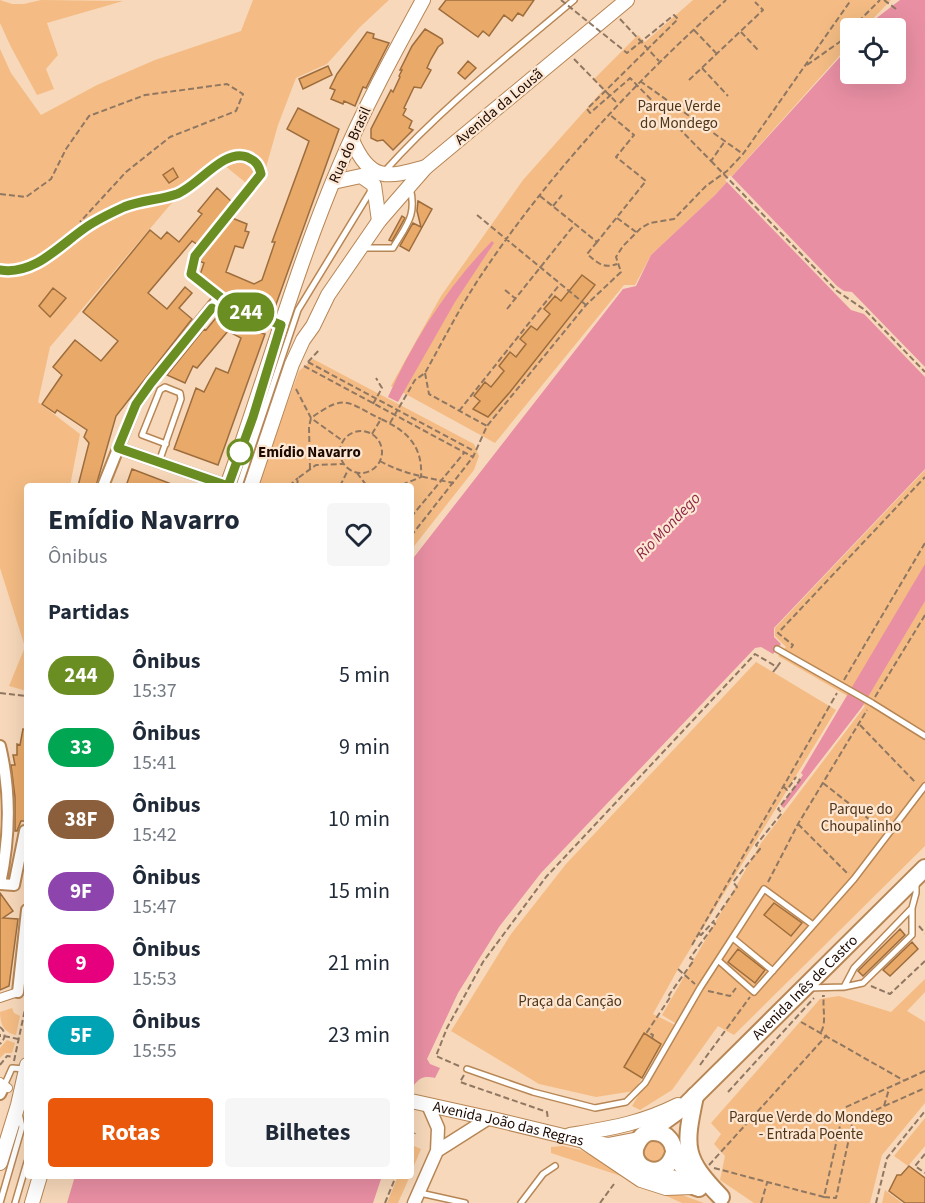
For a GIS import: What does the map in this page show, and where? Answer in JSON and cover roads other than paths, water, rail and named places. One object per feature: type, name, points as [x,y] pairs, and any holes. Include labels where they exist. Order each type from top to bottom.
[{"type":"main road","name":"Rua do Brasil","points":[[291,334],[292,296],[333,182],[382,73],[423,0]]},
{"type":"main road","name":"Avenida da Lousã","points":[[291,334],[313,326],[328,295],[359,248],[426,167],[627,0]]},
{"type":"main road","points":[[352,140],[360,159],[378,180],[379,221]]},
{"type":"main road","points":[[333,182],[361,176],[378,180],[426,167]]},
{"type":"main road","points":[[229,483],[253,417],[291,334]]},
{"type":"main road","points":[[252,483],[292,364],[291,334]]},
{"type":"main road","name":"Avenida Inês de Castro","points":[[644,1136],[690,1101],[810,993],[920,873]]},
{"type":"main road","points":[[0,1163],[24,1079]]},
{"type":"main road","points":[[563,1136],[622,1127],[690,1101],[687,1144],[691,1160],[700,1175],[725,1200]]},
{"type":"main road","name":"Avenida Inês de Castro","points":[[673,1147],[690,1101]]},
{"type":"main road","name":"Avenida João das Regras","points":[[414,1102],[584,1142],[608,1145],[644,1136]]},
{"type":"main road","points":[[697,1187],[673,1147],[661,1133],[644,1136],[635,1149],[637,1161],[646,1169],[697,1187],[725,1200]]},
{"type":"main road","points":[[584,1142],[641,1180],[666,1188],[697,1187]]},
{"type":"main road","name":"Avenida João das Regras","points":[[608,1145],[637,1161]]},
{"type":"main road","points":[[652,1171],[660,1171],[667,1167],[672,1161],[673,1147]]},
{"type":"main road","points":[[32,1203],[39,1179]]},
{"type":"street","points":[[104,483],[136,404],[155,386],[219,298],[291,334]]},
{"type":"street","points":[[118,448],[219,483]]},
{"type":"street","points":[[0,746],[6,773],[8,832],[0,884],[14,885],[24,836]]},
{"type":"street","points":[[0,783],[6,773]]},
{"type":"street","points":[[0,998],[24,996]]},
{"type":"street","points":[[416,1198],[437,1151],[438,1128],[428,1105]]},
{"type":"street","points":[[437,1151],[489,1118]]},
{"type":"lane","points":[[240,483],[298,310],[378,180],[409,144],[457,99],[574,0]]},
{"type":"lane","points":[[0,270],[9,272],[36,264],[92,224],[126,207],[179,194],[229,157],[242,155],[259,166],[261,174],[195,256],[191,274],[219,298]]},
{"type":"lane","points":[[359,248],[393,248],[412,218],[410,187]]},
{"type":"lane","points":[[159,462],[166,444],[182,399],[180,393],[155,386],[142,435],[166,444]]},
{"type":"lane","points":[[777,649],[870,701],[925,736]]},
{"type":"lane","points":[[719,961],[754,992],[854,879],[924,788]]},
{"type":"lane","points":[[810,993],[863,983],[912,935],[912,908],[920,873]]},
{"type":"lane","points":[[467,1070],[533,1092],[595,1108],[626,1102],[645,1083],[700,988],[734,939],[764,889],[813,925]]},
{"type":"lane","points":[[844,987],[855,968],[912,908]]},
{"type":"lane","points":[[734,939],[773,970]]},
{"type":"lane","points":[[3,1088],[12,1068],[24,1068]]},
{"type":"lane","points":[[0,1203],[22,1127],[18,1102]]},
{"type":"lane","points":[[521,1203],[543,1173],[555,1166]]},
{"type":"lane","points":[[15,1203],[24,1172]]},
{"type":"lane","points":[[416,1198],[465,1203]]},
{"type":"water","name":"Rio Mondego","points":[[900,0],[925,0],[925,469],[774,628],[774,637],[781,644],[773,654],[761,647],[755,648],[541,873],[499,927],[458,993],[427,1059],[430,1064],[440,1068],[435,1078],[423,1078],[414,1085],[414,557],[623,289],[636,286],[651,255],[715,195],[840,57],[840,84],[906,84],[906,18],[877,18]]},
{"type":"water","points":[[492,241],[494,243],[455,302],[398,402],[388,397],[420,334],[433,314],[460,277]]},
{"type":"water","points":[[925,564],[925,601],[862,707],[784,808],[781,806],[803,775],[801,773]]},
{"type":"water","points":[[74,1179],[381,1179],[373,1203],[67,1203]]},
{"type":"place","name":"Emídio Navarro","points":[[240,452]]},
{"type":"park label","name":"Parque Verde do Mondego","points":[[679,114]]},
{"type":"park label","name":"Parque do Choupalinho","points":[[861,818]]},
{"type":"park label","name":"Praça da Canção","points":[[570,1001]]},
{"type":"park label","name":"Parque Verde do Mondego - Entrada Poente","points":[[811,1126]]}]
